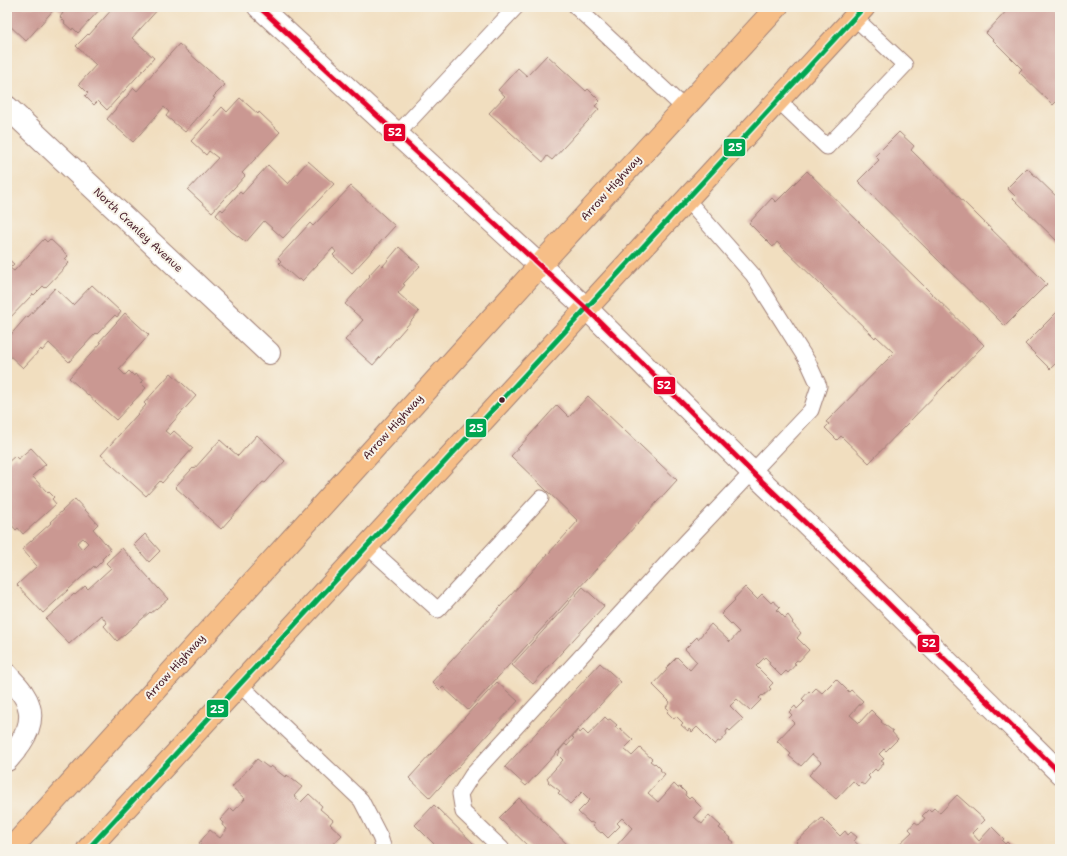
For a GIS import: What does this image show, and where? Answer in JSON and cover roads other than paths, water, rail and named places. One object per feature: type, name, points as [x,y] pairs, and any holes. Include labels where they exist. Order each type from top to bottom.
[{"type":"main road","name":"Arrow Highway","points":[[11,849],[540,265],[777,7]]},
{"type":"main road","points":[[90,848],[859,12]]},
{"type":"street","points":[[260,7],[586,309],[753,473],[831,547],[1060,773]]},
{"type":"street","name":"North Cranley Avenue","points":[[7,107],[269,353]]},
{"type":"street","points":[[7,675],[24,694],[29,707],[31,719],[26,736],[7,760]]},
{"type":"lane","points":[[397,134],[516,7]]},
{"type":"lane","points":[[576,7],[684,108]]},
{"type":"lane","points":[[778,100],[828,147],[905,65],[859,12]]},
{"type":"lane","points":[[502,849],[463,812],[460,794],[472,775],[686,542],[753,473],[811,410],[819,386],[808,362],[752,275],[687,200]]},
{"type":"lane","points":[[367,546],[438,610],[541,498]]},
{"type":"lane","points":[[240,684],[361,800],[380,837],[384,849]]}]
